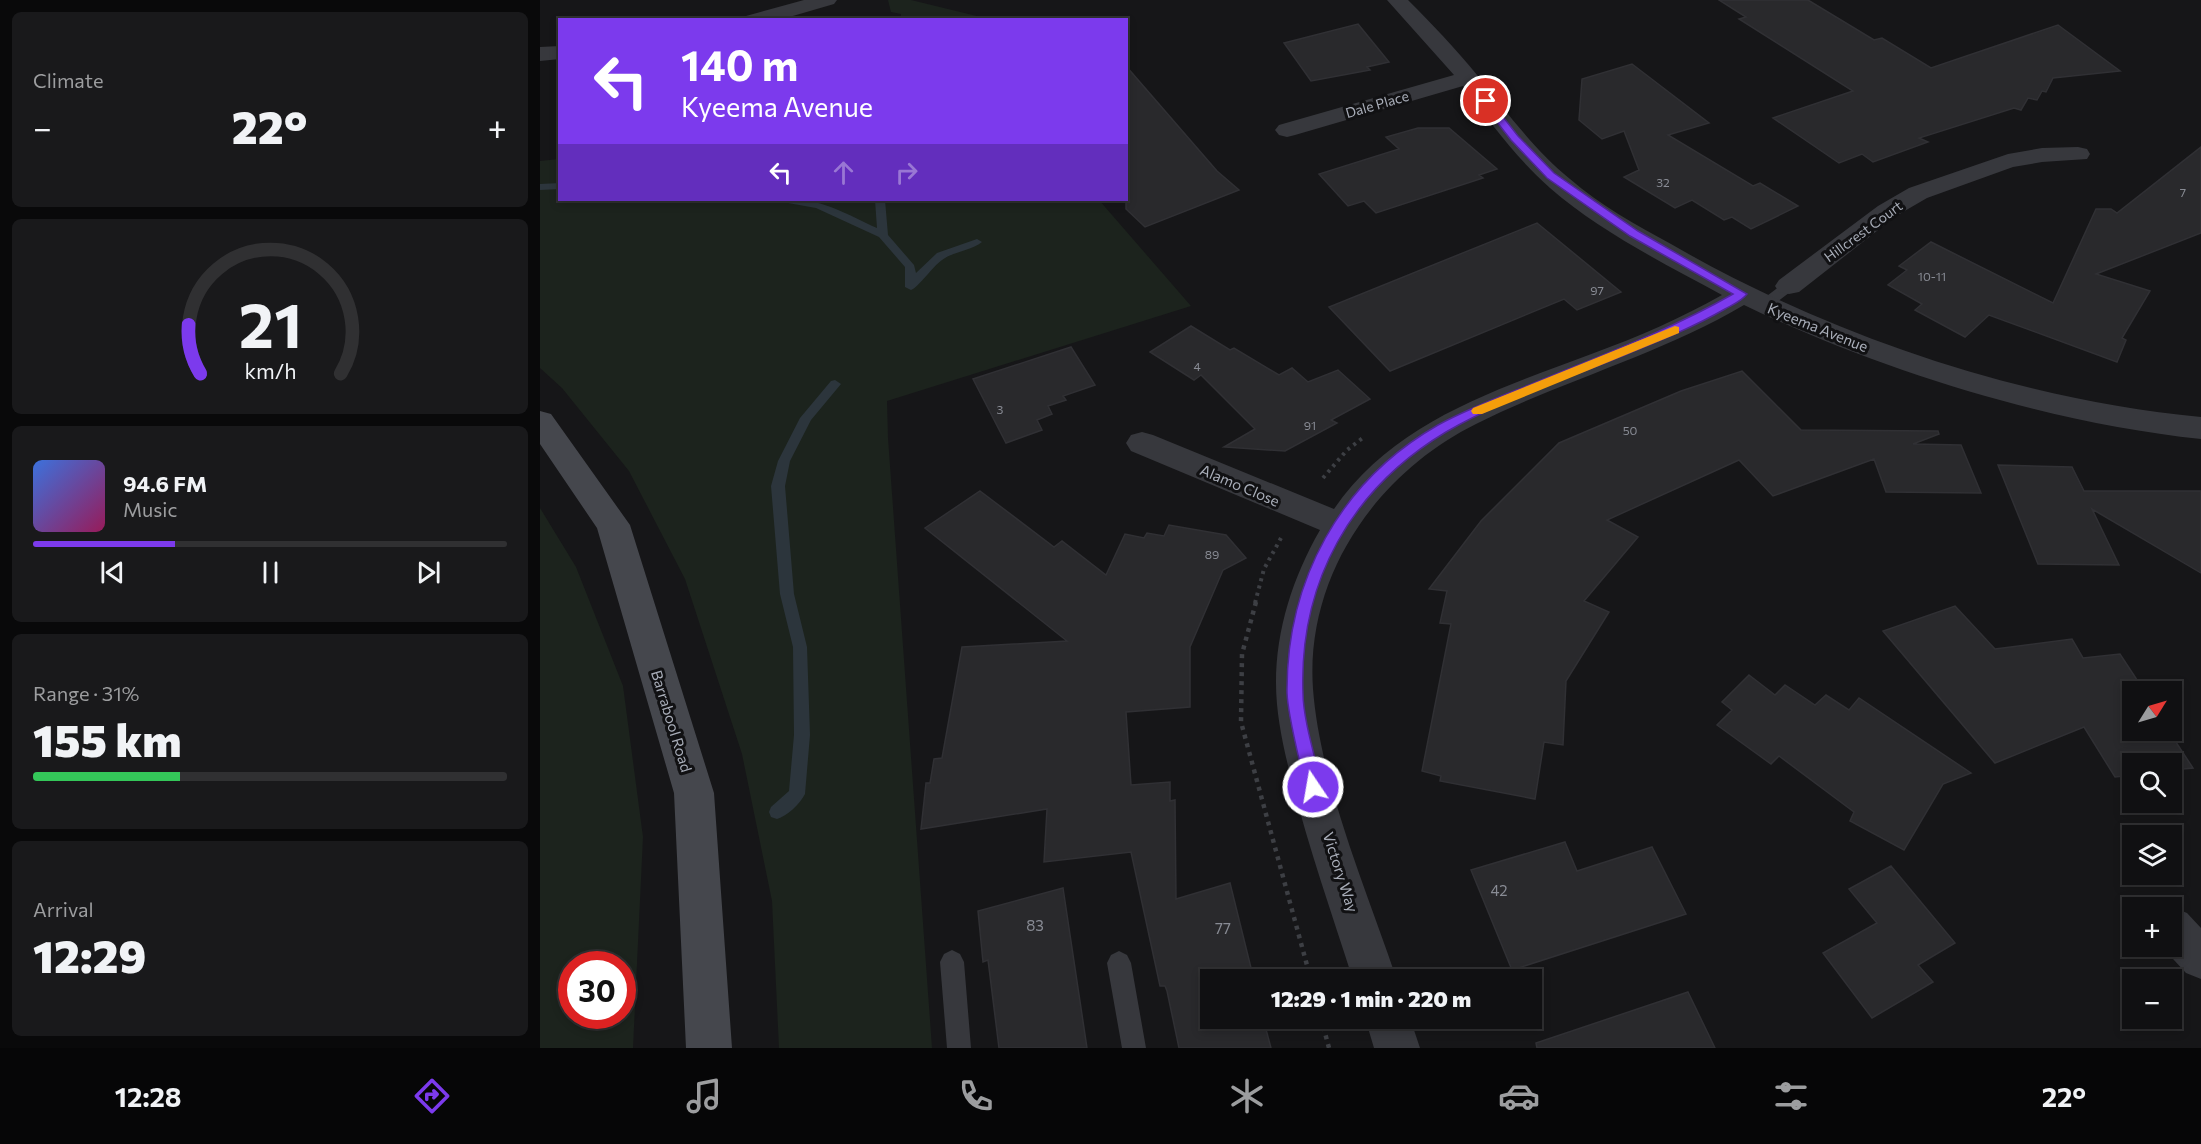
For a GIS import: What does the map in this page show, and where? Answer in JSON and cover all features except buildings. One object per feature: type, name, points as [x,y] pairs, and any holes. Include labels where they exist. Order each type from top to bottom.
[{"type":"main road","name":"Barrabool Road","points":[[540,421],[612,525],[694,793],[709,1048]]},
{"type":"street","points":[[760,18],[827,0]]},
{"type":"street","name":"Kyeema Avenue","points":[[1397,0],[1442,47],[1515,138],[1550,176],[1634,234],[1753,300],[1872,349],[1970,381],[2067,406],[2201,429]]},
{"type":"street","points":[[540,54],[558,52]]},
{"type":"street","name":"Dale Place","points":[[1287,129],[1467,78]]},
{"type":"street","name":"Hillcrest Court","points":[[1789,286],[1908,198],[2008,161],[2042,155],[2078,154]]},
{"type":"street","name":"Victory Way","points":[[1371,969],[1313,787],[1295,695],[1295,662],[1304,603],[1326,548],[1339,525],[1379,477],[1419,443],[1442,429],[1492,405],[1753,300]]},
{"type":"street","name":"Alamo Close","points":[[1142,443],[1339,525]]},
{"type":"street","points":[[2182,938],[2201,958]]},
{"type":"street","points":[[1391,1029],[1397,1048]]},
{"type":"lane","name":"Hillcrest Court","points":[[1753,300],[1789,286]]},
{"type":"lane","points":[[952,962],[959,1048]]},
{"type":"lane","points":[[1119,963],[1134,1048]]},
{"type":"path","points":[[1308,969],[1241,722],[1242,654],[1264,569],[1296,508],[1347,450],[1366,436]]},
{"type":"path","points":[[1324,1029],[1329,1048]]},
{"type":"shaded area","points":[[888,0],[911,0],[985,18],[901,18],[901,14],[891,12]]},
{"type":"shaded area","points":[[558,159],[558,201],[1100,201],[1191,306],[887,401],[932,1048],[779,1048],[772,901],[742,754],[685,579],[629,471],[562,388],[540,368],[540,161]]},
{"type":"shaded area","points":[[540,508],[576,567],[623,686],[643,837],[636,985],[636,951],[558,951],[558,1029],[634,1029],[633,1048],[540,1048]]},
{"type":"waterway","points":[[540,187],[558,186]]},
{"type":"waterway","points":[[794,201],[819,205],[883,235]]},
{"type":"waterway","points":[[880,201],[883,235]]},
{"type":"waterway","points":[[883,235],[910,267],[911,287],[925,268],[941,255],[977,242]]},
{"type":"waterway","points":[[777,812],[797,794],[802,735],[800,647],[787,594],[778,486],[784,461],[806,418],[835,384]]},
{"type":"slow traffic","points":[[1478,411],[1675,330]]},
{"type":"route","points":[[1313,787],[1295,695],[1298,633],[1304,603],[1326,548],[1339,525],[1365,492],[1419,443],[1464,417],[1692,323],[1742,294],[1634,234],[1550,176],[1515,138],[1486,101]]}]
